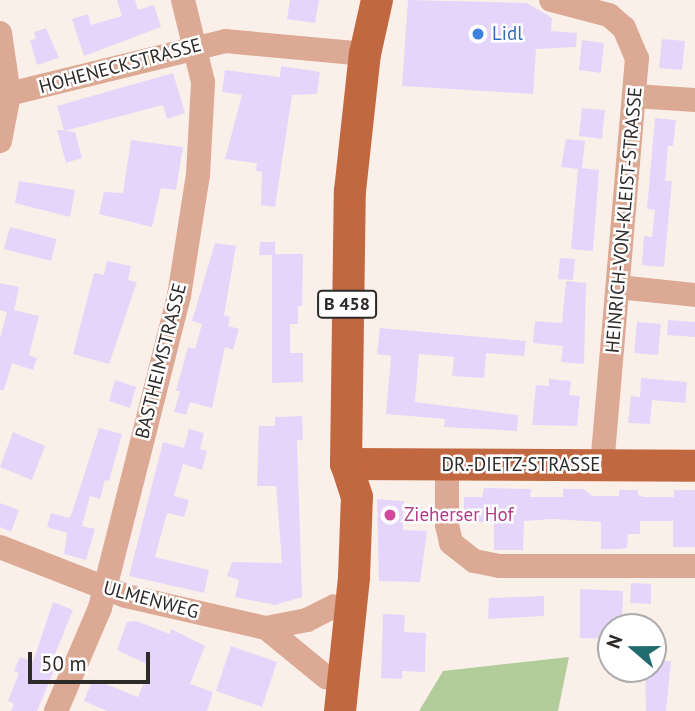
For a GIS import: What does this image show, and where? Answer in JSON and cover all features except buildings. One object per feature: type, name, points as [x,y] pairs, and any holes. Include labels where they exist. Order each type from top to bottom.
[{"type":"main road","name":"B 458","points":[[340,711],[356,515],[356,497],[346,464],[350,191],[365,54],[377,0]]},
{"type":"main road","name":"B 458","points":[[322,711],[334,606],[335,496],[346,464]]},
{"type":"main road","name":"DR.-DIETZ-STRASSE","points":[[346,464],[695,467]]},
{"type":"street","name":"BASTHEIMSTRASSE","points":[[55,711],[105,589],[179,296],[196,188],[203,82],[192,46],[183,0]]},
{"type":"street","name":"HEINRICH-VON-KLEIST-STRASSE","points":[[551,0],[580,3],[609,15],[629,37],[636,58],[635,96],[602,465]]},
{"type":"street","points":[[0,33],[4,96],[0,141]]},
{"type":"street","name":"HOHENECKSTRASSE","points":[[4,96],[192,46],[225,41],[365,54]]},
{"type":"street","points":[[635,96],[695,100]]},
{"type":"street","points":[[618,287],[695,295]]},
{"type":"street","points":[[447,465],[447,525],[451,542],[474,561],[499,566],[695,566]]},
{"type":"street","name":"ULMENWEG","points":[[0,547],[105,589],[266,628],[307,620],[334,606]]},
{"type":"street","name":"ULMENWEG","points":[[266,628],[327,678]]},
{"type":"green space","points":[[569,657],[558,711],[419,711],[443,671]]},
{"type":"place","name":"Lidl","points":[[478,34]]},
{"type":"place","name":"Zieherser Hof","points":[[390,515]]}]
